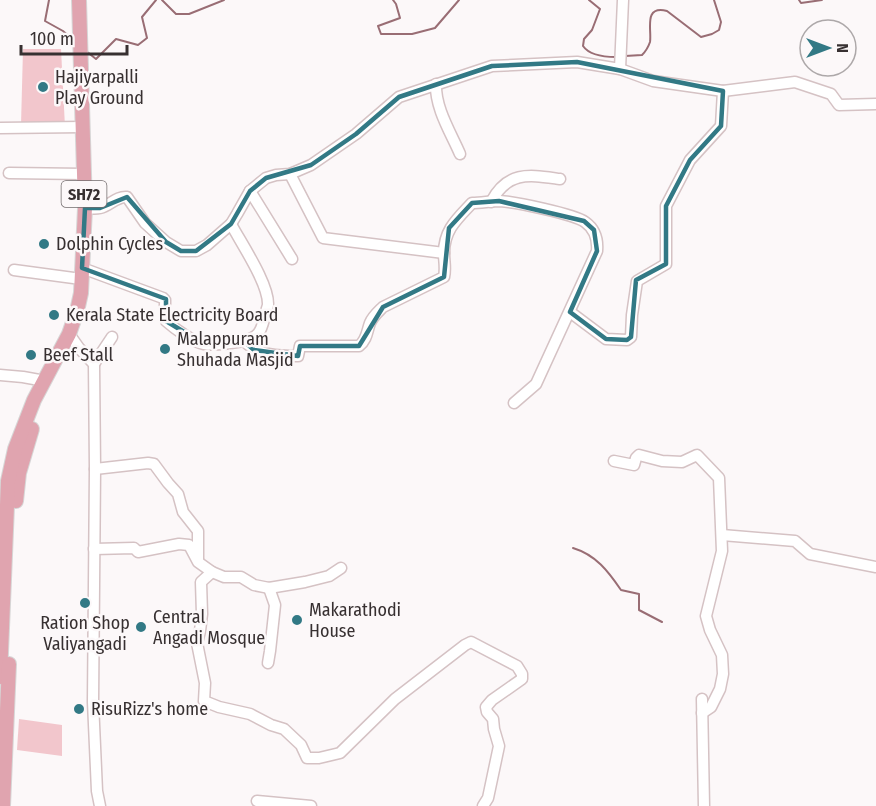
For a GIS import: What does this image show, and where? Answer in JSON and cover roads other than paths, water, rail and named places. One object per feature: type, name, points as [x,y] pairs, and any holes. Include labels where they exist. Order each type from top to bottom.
[{"type":"main road","name":"SH72","points":[[0,677],[8,481],[15,449],[34,400],[69,334],[81,294],[84,174],[79,0]]},
{"type":"main road","name":"SH72","points":[[3,806],[16,500],[19,473],[45,381]]},
{"type":"street","points":[[621,65],[623,0]]},
{"type":"street","points":[[84,208],[103,207],[118,198],[127,197],[145,223],[166,242],[181,251],[196,251],[207,246],[231,224],[250,191],[266,178],[290,174],[311,165],[356,134],[399,97],[492,66],[577,62],[621,65],[653,81],[723,91],[795,82],[831,94],[839,105],[876,104]]},
{"type":"street","points":[[436,84],[435,92],[439,108],[460,154]]},
{"type":"street","points":[[570,312],[606,339],[627,340],[632,337],[632,315],[637,281],[666,264],[666,206],[690,160],[721,126],[723,91]]},
{"type":"street","points":[[0,128],[83,127]]},
{"type":"street","points":[[9,173],[84,174]]},
{"type":"street","points":[[290,174],[323,238],[444,253]]},
{"type":"street","points":[[491,202],[497,191],[511,180],[529,175],[561,179]]},
{"type":"street","points":[[250,191],[292,259]]},
{"type":"street","points":[[244,341],[254,350],[276,356],[298,356],[300,346],[359,346],[363,343],[375,314],[383,307],[444,277],[446,270],[445,241],[449,228],[472,203],[499,201],[555,212],[584,221],[594,230],[597,251],[536,384],[514,403]]},
{"type":"street","points":[[14,270],[81,273],[163,298],[166,321],[197,342],[227,344],[244,341],[254,338],[262,329],[268,303],[258,271],[231,224]]},
{"type":"street","points":[[69,334],[94,364]]},
{"type":"street","points":[[100,806],[97,792],[93,702],[94,364],[112,337]]},
{"type":"street","points":[[0,375],[23,376],[45,381]]},
{"type":"street","points":[[614,461],[634,465],[639,455],[645,455],[662,461],[682,462],[697,455],[719,478],[722,551],[706,616],[722,655],[723,674],[720,689],[711,707],[702,713]]},
{"type":"street","points":[[95,469],[154,464],[178,494],[183,512],[198,531],[198,562]]},
{"type":"street","points":[[722,535],[795,541],[810,554],[876,567]]},
{"type":"street","points":[[94,549],[134,548],[138,552],[179,544],[189,545],[198,562],[212,572],[224,577],[241,577],[254,585],[269,588],[328,576],[341,568]]},
{"type":"street","points":[[212,572],[201,582],[201,622],[197,643],[205,683],[204,701],[250,714],[284,729],[301,745],[307,758],[340,753],[395,699],[471,642],[517,666],[522,679],[492,700],[486,707],[493,719],[499,746],[488,798],[483,806]]},
{"type":"street","points":[[268,663],[274,605],[269,588]]},
{"type":"street","points":[[702,699],[704,806]]},
{"type":"street","points":[[258,800],[311,806]]},
{"type":"waterway","points":[[49,0],[45,21],[63,31],[74,41]]},
{"type":"waterway","points":[[86,51],[96,59],[116,39],[138,45],[147,38],[142,17],[156,0]]},
{"type":"waterway","points":[[162,0],[176,14],[189,14],[224,0]]},
{"type":"waterway","points":[[393,0],[400,18],[378,26],[381,34],[412,34],[435,28],[459,0]]},
{"type":"waterway","points":[[589,0],[600,9],[592,30],[584,39],[583,46],[594,54],[616,57]]},
{"type":"waterway","points":[[625,56],[642,55],[646,51],[650,42],[650,20],[654,12],[659,10],[667,11],[701,37],[719,30],[721,22],[714,0]]},
{"type":"waterway","points":[[799,0],[801,3],[822,0]]},
{"type":"waterway","points":[[573,548],[601,564],[621,590],[639,594],[639,610],[662,622]]},
{"type":"place","name":"Hajiyarpalli Play Ground","points":[[43,87]]},
{"type":"place","name":"Dolphin Cycles","points":[[44,244]]},
{"type":"place","name":"Kerala State Electricity Board","points":[[54,315]]},
{"type":"place","name":"Malappuram Shuhada Masjid","points":[[165,349]]},
{"type":"place","name":"Beef Stall","points":[[31,355]]},
{"type":"place","name":"Ration Shop Valiyangadi","points":[[85,603]]},
{"type":"place","name":"Makarathodi House","points":[[297,620]]},
{"type":"place","name":"Central Angadi Mosque","points":[[141,627]]},
{"type":"place","name":"RisuRizz's home","points":[[79,709]]}]
